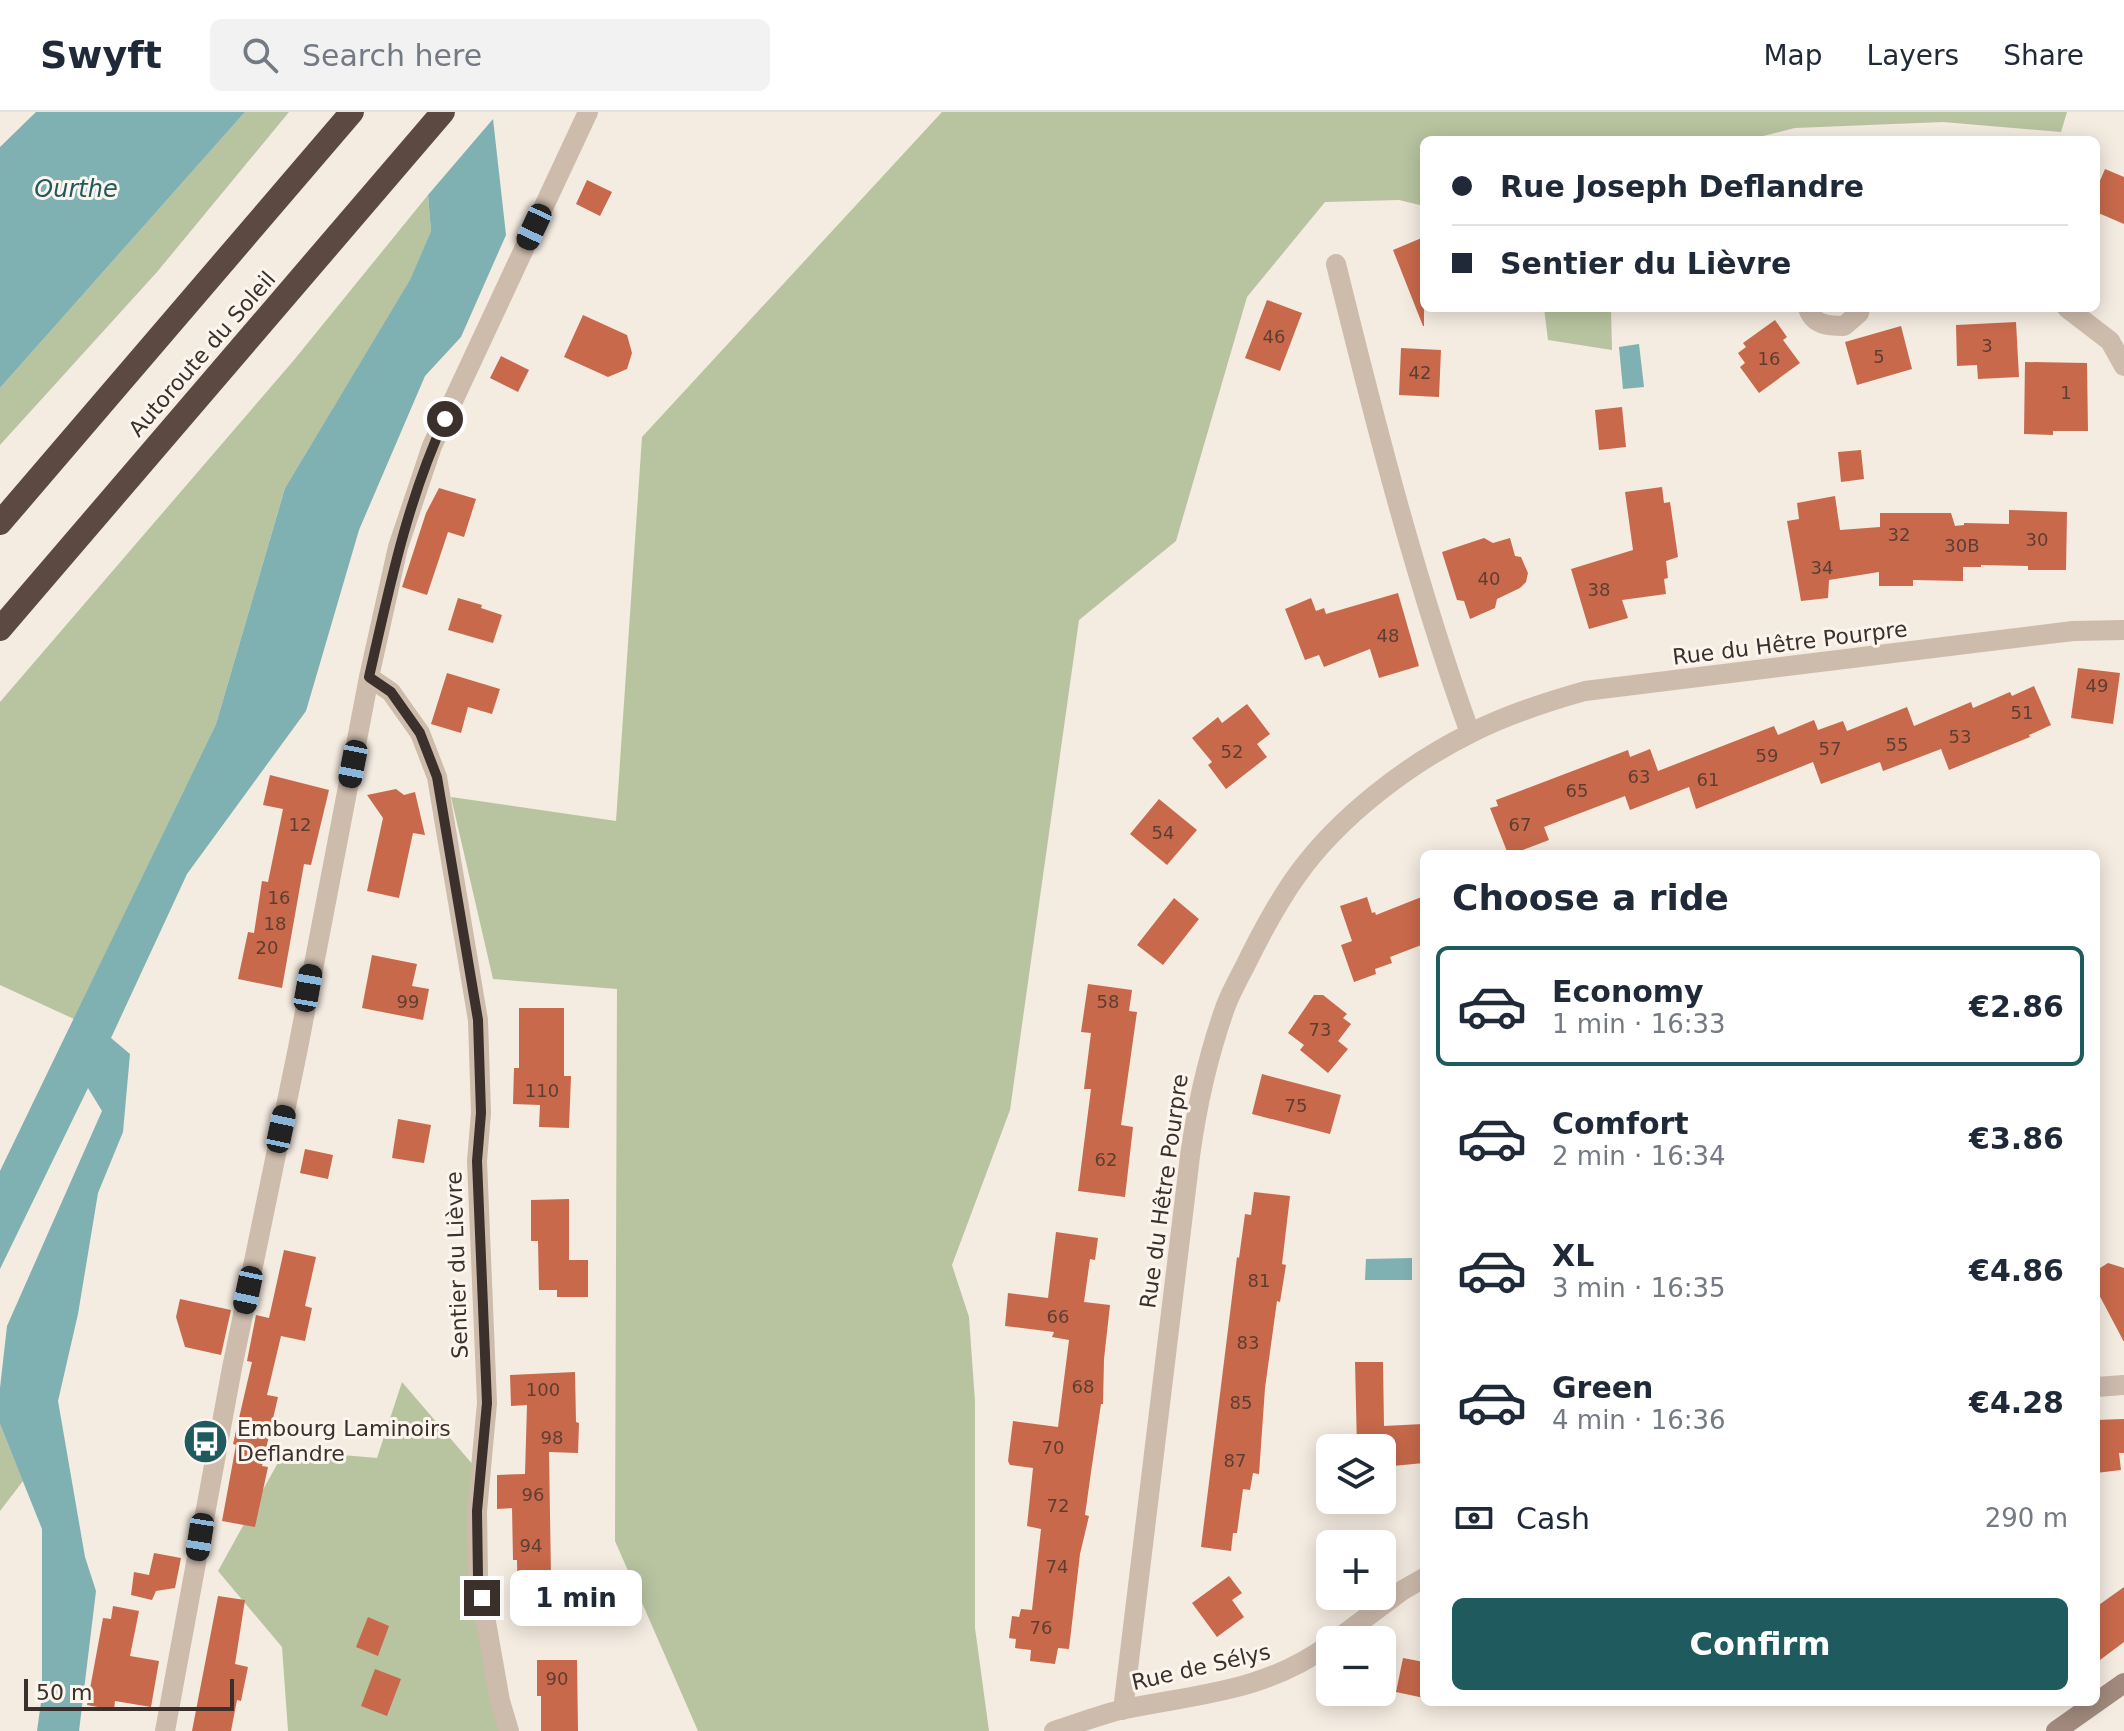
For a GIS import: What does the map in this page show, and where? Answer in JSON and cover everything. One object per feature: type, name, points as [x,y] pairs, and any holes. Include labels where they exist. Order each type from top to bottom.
[{"type":"highway","name":"Autoroute du Soleil","points":[[0,523],[352,112]]},
{"type":"highway","name":"Autoroute du Soleil","points":[[0,629],[443,112]]},
{"type":"main road","points":[[2100,1700],[2124,1683]]},
{"type":"main road","points":[[2056,1731],[2091,1706]]},
{"type":"street","points":[[165,1731],[228,1384],[298,1048],[369,677],[398,547],[432,446],[588,112]]},
{"type":"street","points":[[1336,264],[1376,426],[1449,676],[1470,733]]},
{"type":"street","points":[[1809,312],[1824,326],[1844,326],[1859,312]]},
{"type":"street","points":[[2072,312],[2110,341],[2124,366]]},
{"type":"street","name":"Rue du Hêtre Pourpre","points":[[1123,1710],[1192,1141],[1209,1058],[1226,1004],[1256,943],[1298,874],[1309,862],[1362,806],[1405,772],[1470,733],[1530,707],[1585,691],[2073,631],[2124,630]]},
{"type":"street","name":"Sentier du Lièvre","points":[[369,677],[391,692],[420,733],[437,777],[478,1020],[481,1113],[477,1161],[487,1403],[477,1511],[478,1577],[500,1701],[509,1731]]},
{"type":"street","points":[[2100,1387],[2124,1385]]},
{"type":"street","points":[[1355,1626],[1420,1580]]},
{"type":"street","name":"Rue de Sélys","points":[[1054,1731],[1123,1710],[1246,1686],[1288,1671],[1316,1653]]},
{"type":"green space","points":[[245,112],[289,112],[157,272],[0,445],[0,388]]},
{"type":"green space","points":[[942,112],[2067,112],[2061,132],[1943,122],[1795,128],[1763,136],[1420,136],[1420,205],[1399,200],[1325,202],[1247,297],[1176,541],[1079,620],[1010,1110],[952,1265],[969,1317],[975,1402],[975,1628],[989,1731],[698,1731],[615,1541],[617,989],[493,979],[451,797],[616,821],[642,437]]},
{"type":"green space","points":[[428,195],[431,231],[410,281],[285,488],[216,724],[74,1019],[0,985],[0,702],[294,360]]},
{"type":"green space","points":[[1544,312],[1611,312],[1612,350],[1548,340]]},
{"type":"green space","points":[[402,1382],[480,1473],[477,1511],[509,1731],[288,1731],[282,1647],[218,1571],[285,1450],[377,1458]]},
{"type":"green space","points":[[0,1424],[23,1481],[0,1511]]},
{"type":"water","name":"Ourthe","points":[[36,112],[245,112],[0,388],[0,147]]},
{"type":"water","points":[[493,119],[506,235],[461,337],[425,376],[359,530],[306,711],[187,874],[111,1038],[130,1054],[123,1132],[98,1193],[78,1314],[58,1401],[85,1557],[96,1591],[79,1731],[37,1731],[42,1695],[42,1529],[0,1424],[0,1388],[7,1326],[102,1111],[88,1088],[0,1269],[0,1171],[216,724],[285,488],[410,280],[431,231],[428,195]]},
{"type":"water","points":[[1639,344],[1644,387],[1623,389],[1619,347]]},
{"type":"water","points":[[1412,1258],[1412,1280],[1365,1280],[1366,1259]]},
{"type":"building","points":[[2105,169],[2124,177],[2124,224],[2100,214],[2100,181]]},
{"type":"building","points":[[587,180],[612,192],[600,216],[576,204]]},
{"type":"building","points":[[1420,239],[1420,312],[1424,312],[1424,326],[1423,326],[1393,250]]},
{"type":"building","points":[[1267,300],[1302,313],[1280,371],[1245,358]]},
{"type":"building","points":[[583,315],[627,335],[632,353],[627,369],[608,377],[564,357]]},
{"type":"building","points":[[1775,320],[1787,337],[1783,340],[1800,363],[1759,393],[1740,367],[1745,363],[1738,353],[1746,347],[1743,343]]},
{"type":"building","points":[[2016,322],[2019,377],[1978,379],[1977,365],[1957,366],[1956,325]]},
{"type":"building","points":[[1901,326],[1912,369],[1857,385],[1845,342]]},
{"type":"building","points":[[1401,348],[1441,350],[1439,397],[1399,395]]},
{"type":"building","points":[[501,356],[529,370],[518,392],[490,378]]},
{"type":"building","points":[[2025,362],[2087,363],[2088,431],[2024,434]]},
{"type":"building","points":[[1622,407],[1626,447],[1599,450],[1595,410]]},
{"type":"building","points":[[1861,450],[1864,479],[1841,482],[1838,452]]},
{"type":"building","points":[[1662,487],[1664,503],[1670,502],[1678,557],[1666,561],[1666,594],[1622,600],[1628,618],[1589,629],[1571,569],[1633,550],[1625,492]]},
{"type":"building","points":[[439,488],[476,499],[464,537],[448,532],[427,595],[402,587],[426,513]]},
{"type":"building","points":[[1835,496],[1840,530],[1880,527],[1880,513],[1951,513],[1955,526],[1964,523],[2009,524],[2009,510],[2067,512],[2066,570],[1981,565],[1963,567],[1963,581],[1913,580],[1913,586],[1879,586],[1879,572],[1829,580],[1828,598],[1801,601],[1787,521],[1799,519],[1797,503]]},
{"type":"building","points":[[1484,538],[1493,543],[1510,538],[1515,556],[1521,557],[1528,573],[1526,582],[1520,588],[1497,599],[1495,608],[1470,619],[1464,601],[1457,600],[1442,552]]},
{"type":"building","points":[[1398,593],[1419,666],[1379,678],[1370,649],[1324,667],[1319,655],[1305,660],[1285,609],[1311,598],[1316,611],[1324,608],[1326,614]]},
{"type":"building","points":[[458,598],[502,615],[493,643],[448,630]]},
{"type":"building","points":[[2078,668],[2120,673],[2113,724],[2071,718]]},
{"type":"building","points":[[447,673],[500,689],[492,714],[468,707],[461,733],[431,724]]},
{"type":"building","points":[[2034,686],[2051,725],[2030,737],[1949,770],[1941,749],[1883,771],[1880,762],[1821,784],[1813,762],[1696,809],[1689,787],[1630,810],[1625,796],[1544,827],[1549,840],[1523,850],[1506,850],[1490,808],[1498,806],[1496,800],[1628,750],[1630,757],[1650,749],[1658,771],[1774,726],[1778,735],[1814,720],[1818,730],[1843,721],[1847,731],[1907,707],[1914,726],[1971,702],[1973,708],[2010,692],[2012,696]]},
{"type":"building","points":[[1247,704],[1270,734],[1257,744],[1267,757],[1226,789],[1208,765],[1212,762],[1192,738],[1218,717],[1222,723]]},
{"type":"building","points":[[270,775],[329,790],[311,865],[304,864],[282,988],[238,979],[248,932],[254,933],[262,881],[268,882],[283,809],[263,805]]},
{"type":"building","points":[[396,789],[404,795],[415,792],[425,835],[413,833],[399,898],[367,891],[383,818],[367,795]]},
{"type":"building","points":[[1159,799],[1197,830],[1167,865],[1130,834]]},
{"type":"building","points":[[1367,897],[1372,913],[1376,915],[1420,898],[1420,946],[1390,957],[1392,963],[1375,969],[1376,974],[1354,982],[1341,945],[1352,941],[1340,906]]},
{"type":"building","points":[[1174,898],[1199,919],[1163,965],[1137,945]]},
{"type":"building","points":[[372,955],[417,964],[412,986],[429,989],[423,1020],[362,1008]]},
{"type":"building","points":[[1088,984],[1132,990],[1129,1011],[1137,1012],[1121,1125],[1133,1127],[1125,1197],[1078,1191],[1091,1089],[1084,1089],[1091,1033],[1081,1032]]},
{"type":"building","points":[[1314,995],[1323,995],[1347,1014],[1343,1018],[1351,1024],[1338,1041],[1348,1049],[1328,1073],[1300,1050],[1304,1045],[1288,1033]]},
{"type":"building","points":[[519,1008],[564,1008],[564,1076],[571,1076],[569,1128],[539,1127],[540,1105],[513,1104],[514,1068],[519,1068]]},
{"type":"building","points":[[1262,1074],[1341,1095],[1330,1134],[1252,1114]]},
{"type":"building","points":[[398,1119],[431,1125],[424,1163],[392,1158]]},
{"type":"building","points":[[305,1149],[333,1155],[328,1179],[300,1173]]},
{"type":"building","points":[[1254,1192],[1290,1196],[1282,1264],[1286,1265],[1280,1302],[1277,1301],[1265,1388],[1259,1474],[1253,1473],[1250,1490],[1243,1489],[1237,1533],[1233,1533],[1231,1551],[1201,1547],[1237,1257],[1245,1214],[1251,1215]]},
{"type":"building","points":[[569,1199],[569,1260],[588,1260],[588,1297],[557,1297],[557,1290],[539,1290],[538,1241],[531,1241],[531,1200]]},
{"type":"building","points":[[1056,1232],[1098,1238],[1095,1260],[1090,1259],[1084,1302],[1110,1305],[1103,1404],[1085,1515],[1089,1516],[1080,1554],[1069,1649],[1058,1648],[1055,1664],[1030,1661],[1031,1650],[1015,1648],[1016,1639],[1009,1638],[1012,1616],[1019,1617],[1021,1609],[1032,1610],[1041,1529],[1027,1526],[1033,1468],[1010,1465],[1008,1461],[1013,1421],[1058,1427],[1069,1340],[1052,1337],[1054,1332],[1005,1326],[1008,1293],[1048,1298]]},
{"type":"building","points":[[284,1250],[316,1257],[305,1306],[312,1308],[305,1341],[281,1336],[267,1395],[278,1397],[262,1466],[268,1467],[255,1527],[222,1521],[236,1445],[233,1444],[252,1362],[247,1361],[256,1315],[269,1318]]},
{"type":"building","points":[[2108,1263],[2124,1268],[2124,1342],[2100,1297],[2100,1268]]},
{"type":"building","points":[[180,1299],[231,1310],[221,1355],[185,1347],[176,1317]]},
{"type":"building","points":[[1355,1362],[1383,1362],[1384,1426],[1420,1424],[1420,1463],[1396,1466],[1396,1434],[1357,1434]]},
{"type":"building","points":[[575,1372],[578,1453],[549,1452],[551,1577],[557,1577],[557,1614],[518,1614],[512,1508],[497,1509],[497,1475],[525,1474],[527,1405],[511,1406],[510,1375]]},
{"type":"building","points":[[2124,1419],[2124,1453],[2119,1453],[2121,1470],[2100,1473],[2100,1420]]},
{"type":"building","points":[[154,1553],[181,1558],[175,1588],[156,1591],[152,1600],[131,1595],[134,1572],[149,1575]]},
{"type":"building","points":[[1229,1576],[1242,1593],[1232,1600],[1244,1617],[1217,1637],[1192,1603]]},
{"type":"building","points":[[2124,1587],[2124,1642],[2100,1660],[2100,1604]]},
{"type":"building","points":[[218,1596],[245,1600],[235,1664],[248,1667],[231,1731],[192,1731]]},
{"type":"building","points":[[113,1606],[139,1611],[130,1656],[159,1661],[151,1707],[115,1701],[114,1710],[87,1705],[103,1618],[111,1619]]},
{"type":"building","points":[[368,1617],[389,1626],[378,1656],[356,1647]]},
{"type":"building","points":[[1403,1658],[1420,1661],[1420,1697],[1396,1692]]},
{"type":"building","points":[[537,1660],[577,1660],[578,1731],[541,1731]]},
{"type":"building","points":[[375,1669],[401,1679],[387,1716],[361,1706]]},
{"type":"place","name":"Embourg Laminoirs Deflandre","points":[[206,1441]]},
{"type":"route","points":[[445,419],[432,446],[398,547],[369,677],[391,692],[420,733],[437,777],[478,1020],[481,1113],[477,1161],[487,1403],[477,1511],[478,1577],[482,1598]]}]
